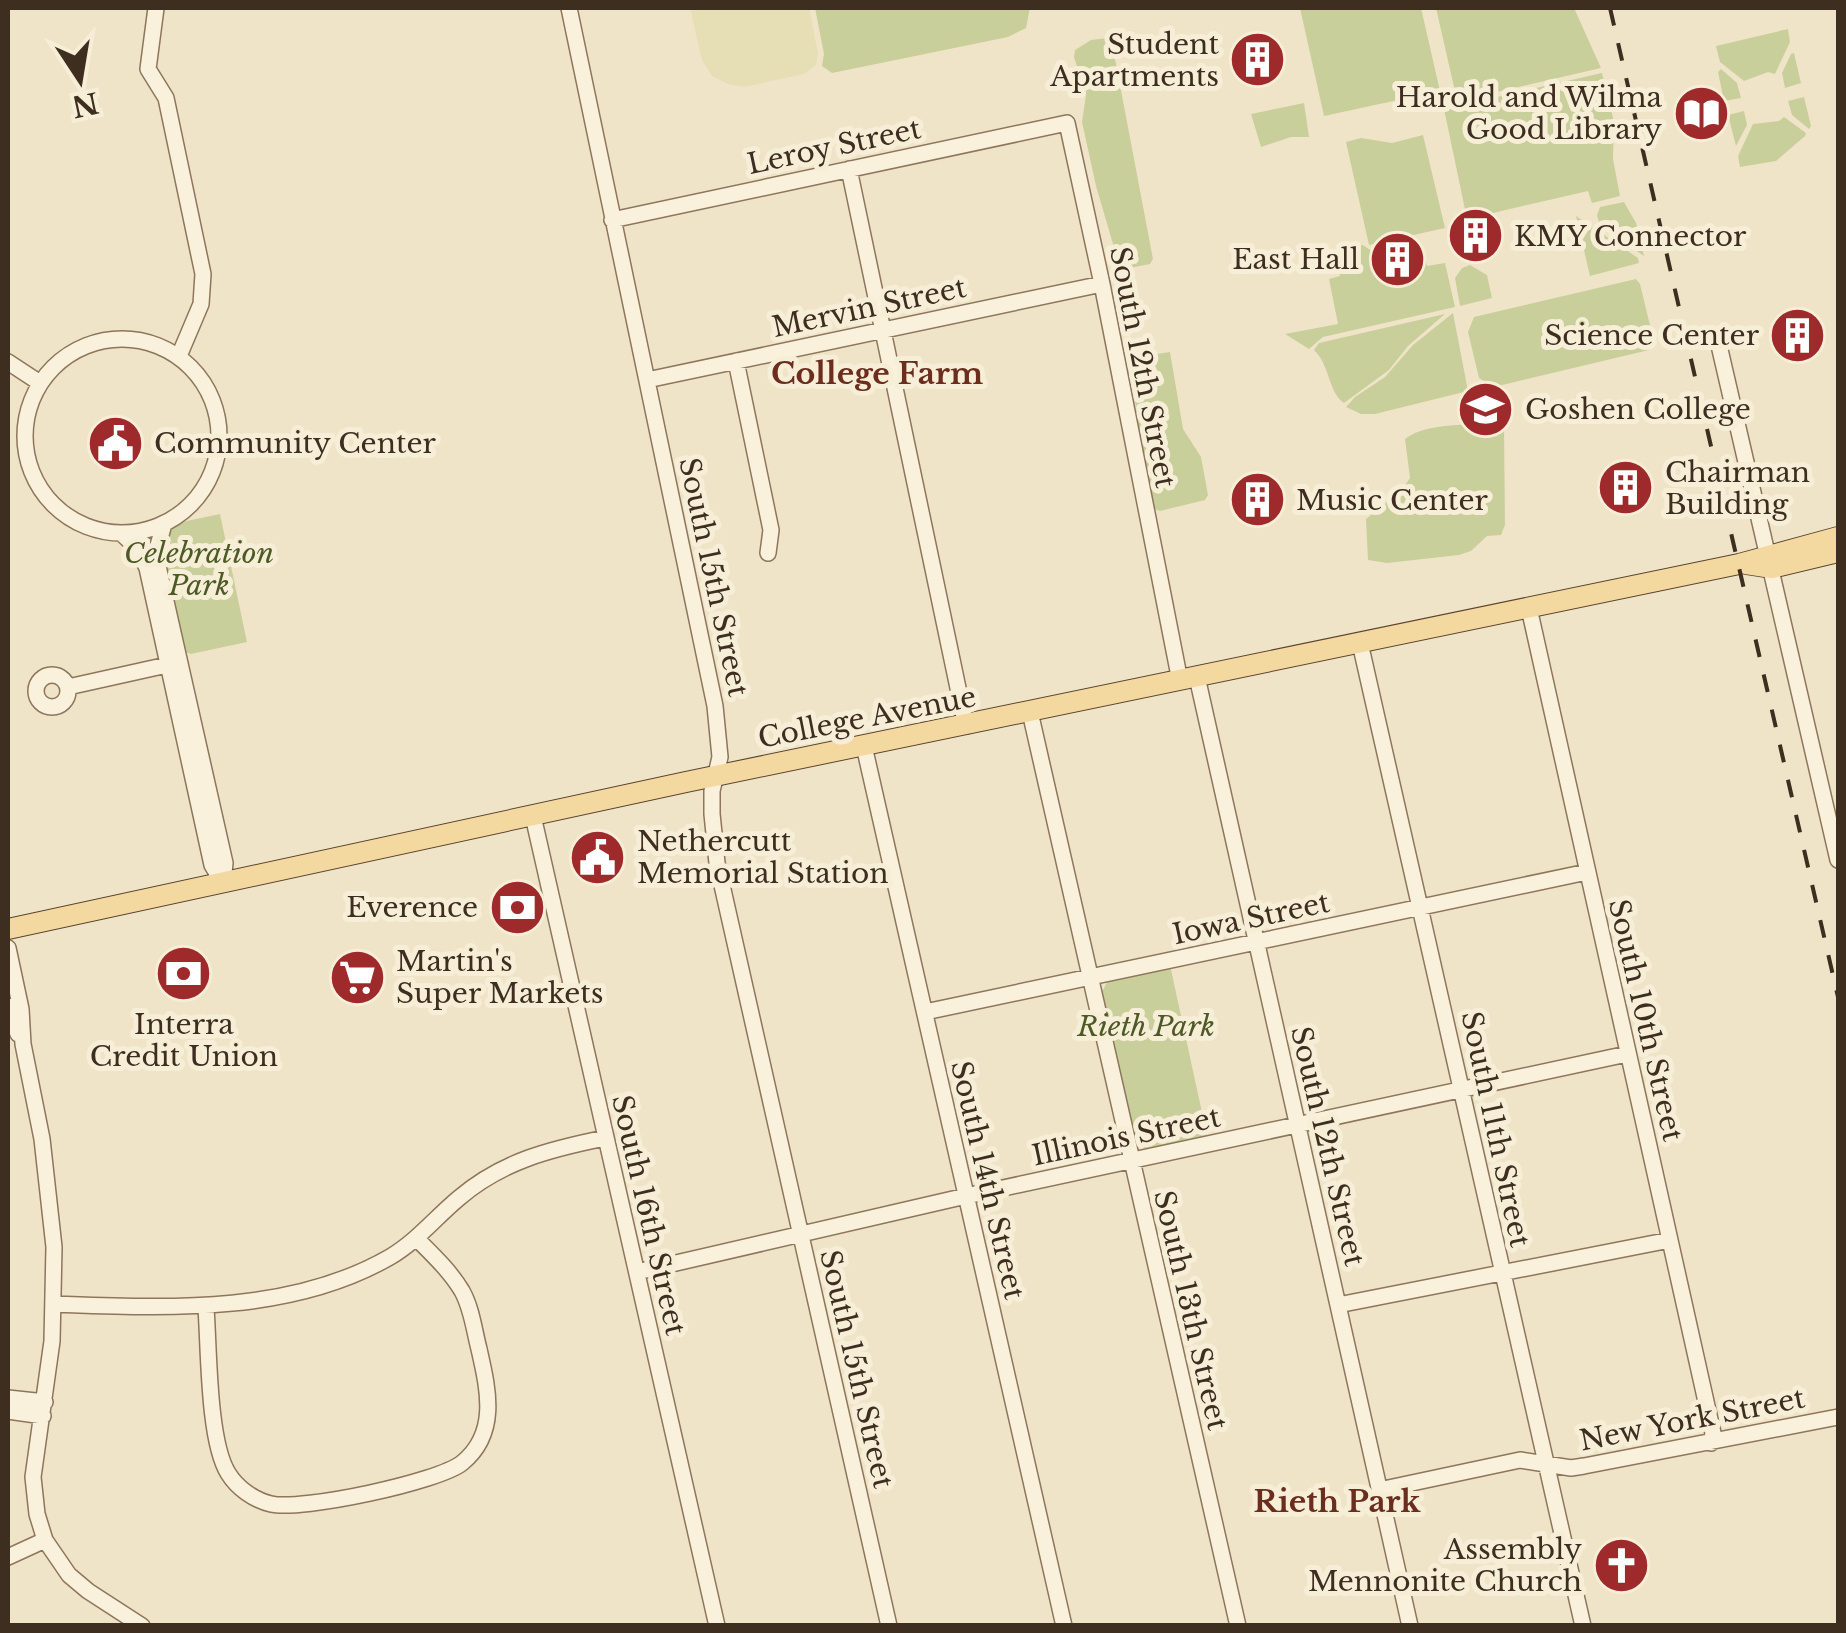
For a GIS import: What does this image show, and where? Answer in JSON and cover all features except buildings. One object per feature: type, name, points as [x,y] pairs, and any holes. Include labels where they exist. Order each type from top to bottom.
[{"type":"main road","name":"College Avenue","points":[[1770,560],[1838,537]]},
{"type":"main road","name":"College Avenue","points":[[8,929],[715,776],[1738,564],[1838,552]]},
{"type":"street","points":[[156,8],[148,70],[166,98],[204,274],[201,304],[179,356]]},
{"type":"street","name":"South 15th Street","points":[[569,8],[715,706],[720,757],[712,814],[717,863],[889,1626]]},
{"type":"street","name":"Leroy Street","points":[[612,220],[1066,123]]},
{"type":"street","name":"South 12th Street","points":[[1066,123],[1188,679],[1256,942],[1410,1626]]},
{"type":"street","points":[[848,168],[966,726]]},
{"type":"street","name":"Mervin Street","points":[[647,380],[1102,284]]},
{"type":"street","points":[[110,339],[141,340],[179,356],[206,386],[217,411],[220,440],[215,468],[203,491],[186,510],[145,531],[121,534],[82,525],[66,516],[39,487],[27,457],[26,419],[40,383],[69,354],[110,339]]},
{"type":"street","points":[[1718,341],[1838,860]]},
{"type":"street","points":[[736,361],[771,530],[768,553]]},
{"type":"street","points":[[8,362],[40,383]]},
{"type":"street","points":[[8,461],[27,457]]},
{"type":"street","points":[[164,524],[157,560],[212,866],[223,883]]},
{"type":"street","points":[[121,534],[137,548],[145,562],[174,663]]},
{"type":"street","name":"South 10th Street","points":[[1528,608],[1712,1442]]},
{"type":"street","name":"South 11th Street","points":[[1360,643],[1583,1626]]},
{"type":"street","points":[[68,687],[174,663]]},
{"type":"street","name":"South 13th Street","points":[[1030,712],[1238,1626]]},
{"type":"street","name":"South 14th Street","points":[[864,746],[1064,1626]]},
{"type":"street","name":"South 16th Street","points":[[534,816],[717,1626]]},
{"type":"street","name":"Iowa Street","points":[[925,1012],[1587,872]]},
{"type":"street","points":[[8,948],[22,1008],[22,1044]]},
{"type":"street","points":[[8,1006],[22,1044],[46,1173],[54,1247],[54,1304],[34,1496],[45,1540],[69,1576],[142,1626]]},
{"type":"street","name":"Illinois Street","points":[[637,1272],[966,1196],[1627,1054]]},
{"type":"street","points":[[54,1304],[206,1308],[334,1281],[374,1266],[417,1239],[457,1199],[508,1165],[553,1149],[605,1138]]},
{"type":"street","points":[[206,1308],[219,1448],[227,1472],[243,1490],[268,1503],[306,1504],[441,1475],[462,1462],[479,1443],[489,1413],[488,1392],[466,1300],[447,1271],[417,1239]]},
{"type":"street","points":[[1338,1305],[1670,1240]]},
{"type":"street","points":[[8,1398],[44,1409]]},
{"type":"street","points":[[8,1411],[44,1409]]},
{"type":"street","name":"New York Street","points":[[1379,1490],[1520,1460],[1584,1466],[1838,1417]]},
{"type":"street","points":[[8,1558],[45,1540]]},
{"type":"shaded area","points":[[690,8],[809,8],[818,53],[816,65],[804,74],[744,87],[728,84],[712,76],[702,60]]},
{"type":"green space","points":[[815,8],[1030,8],[1026,28],[1008,37],[832,73],[822,66],[824,54]]},
{"type":"green space","points":[[1300,8],[1421,8],[1440,91],[1324,116]]},
{"type":"green space","points":[[1436,8],[1574,8],[1601,68],[1471,98],[1454,87]]},
{"type":"green space","points":[[1788,29],[1790,42],[1775,74],[1768,72],[1744,81],[1720,62],[1716,46]]},
{"type":"green space","points":[[1107,38],[1112,43],[1153,259],[1150,264],[1129,268],[1118,261],[1096,186],[1082,122],[1086,95],[1074,57],[1075,50],[1091,40]]},
{"type":"green space","points":[[1794,53],[1801,83],[1785,88],[1782,73]]},
{"type":"green space","points":[[1721,69],[1737,83],[1741,98],[1724,101],[1718,72]]},
{"type":"green space","points":[[1602,73],[1614,122],[1613,159],[1620,196],[1592,203],[1588,191],[1467,219],[1444,109]]},
{"type":"green space","points":[[1804,97],[1809,129],[1792,115],[1788,101]]},
{"type":"green space","points":[[1304,103],[1309,137],[1291,137],[1261,147],[1251,114]]},
{"type":"green space","points":[[1744,111],[1747,125],[1736,146],[1728,115]]},
{"type":"green space","points":[[1784,117],[1805,136],[1776,161],[1740,167],[1738,156],[1753,124]]},
{"type":"green space","points":[[1423,135],[1445,228],[1369,245],[1346,142],[1361,138],[1392,143]]},
{"type":"green space","points":[[1624,202],[1636,223],[1644,256],[1600,226],[1600,207]]},
{"type":"green space","points":[[1576,216],[1638,258],[1639,263],[1590,276]]},
{"type":"green space","points":[[1363,245],[1376,254],[1408,247],[1423,251],[1427,266],[1445,263],[1455,307],[1323,337],[1309,349],[1285,334],[1338,324],[1329,279],[1340,276],[1335,250]]},
{"type":"green space","points":[[1470,265],[1487,275],[1492,298],[1460,306],[1455,278]]},
{"type":"green space","points":[[1636,279],[1654,342],[1649,350],[1494,387],[1479,378],[1468,332],[1474,317]]},
{"type":"green space","points":[[1453,313],[1468,391],[1375,414],[1361,414],[1346,407],[1385,377],[1413,345]]},
{"type":"green space","points":[[1445,314],[1408,346],[1389,370],[1344,403],[1314,350],[1319,343]]},
{"type":"green space","points":[[1170,352],[1183,429],[1201,457],[1208,495],[1205,500],[1160,511],[1152,508],[1148,480],[1152,473],[1144,462],[1130,367],[1144,356]]},
{"type":"green space","points":[[1500,418],[1504,425],[1505,525],[1501,535],[1487,536],[1471,551],[1459,555],[1387,563],[1368,560],[1366,519],[1401,491],[1410,478],[1405,439],[1426,429]]},
{"type":"green space","name":"Celebration Park","points":[[220,514],[247,642],[191,654],[185,652],[165,561],[166,536],[177,523]]},
{"type":"green space","name":"Rieth Park","points":[[1170,965],[1208,1140],[1148,1151],[1135,1140],[1102,992],[1108,980]]},
{"type":"railway","points":[[1610,8],[1838,997]]},
{"type":"place","name":"Student Apartments","points":[[1258,60]]},
{"type":"place","name":"Harold and Wilma Good Library","points":[[1701,113]]},
{"type":"place","name":"KMY Connector","points":[[1475,236]]},
{"type":"place","name":"East Hall","points":[[1398,259]]},
{"type":"place","name":"Science Center","points":[[1798,335]]},
{"type":"place","name":"Goshen College","points":[[1486,409]]},
{"type":"place","name":"Community Center","points":[[115,443]]},
{"type":"place","name":"Chairman Building","points":[[1626,488]]},
{"type":"place","name":"Music Center","points":[[1257,500]]},
{"type":"place","name":"Nethercutt Memorial Station","points":[[598,857]]},
{"type":"place","name":"Everence","points":[[517,907]]},
{"type":"place","name":"Interra Credit Union","points":[[184,973]]},
{"type":"place","name":"Martin's Super Markets","points":[[357,977]]},
{"type":"place","name":"Assembly Mennonite Church","points":[[1621,1565]]},
{"type":"district","name":"College Farm","points":[[877,374]]},
{"type":"district","name":"Rieth Park","points":[[1337,1502]]}]
